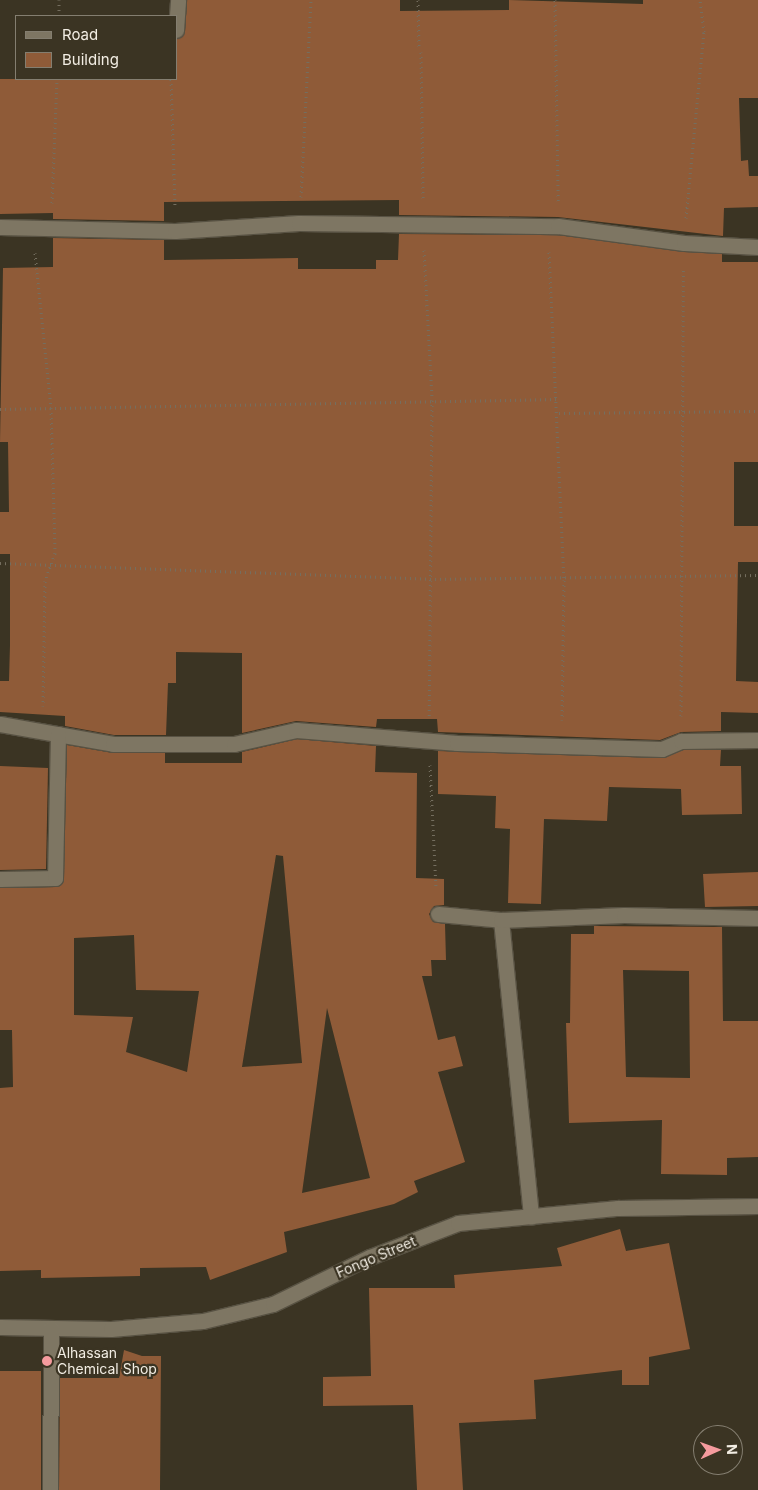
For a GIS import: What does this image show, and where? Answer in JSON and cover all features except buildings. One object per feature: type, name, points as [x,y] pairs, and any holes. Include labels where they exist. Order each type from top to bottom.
[{"type":"street","points":[[177,15],[178,0]]},
{"type":"street","points":[[0,227],[175,231],[299,223],[422,226],[553,226],[684,243],[758,247]]},
{"type":"street","points":[[0,724],[113,744],[234,744],[296,730],[428,741],[662,749],[681,741],[758,740]]},
{"type":"street","points":[[0,879],[54,878],[58,734]]},
{"type":"street","points":[[438,914],[501,920],[624,914],[758,918]]},
{"type":"street","points":[[501,920],[531,1216]]},
{"type":"street","name":"Fongo Street","points":[[0,1327],[111,1329],[203,1321],[273,1304],[370,1257],[458,1223],[618,1208],[758,1206]]},
{"type":"street","points":[[50,1490],[51,1328]]},
{"type":"path","points":[[59,0],[59,15]]},
{"type":"path","points":[[299,223],[311,0]]},
{"type":"path","points":[[418,0],[418,47]]},
{"type":"path","points":[[555,0],[553,226],[564,580],[561,746]]},
{"type":"path","points":[[681,741],[684,243],[704,32],[700,0]]},
{"type":"path","points":[[421,52],[422,226],[432,400],[428,741],[438,914]]},
{"type":"path","points":[[51,229],[57,80]]},
{"type":"path","points":[[171,80],[175,231]]},
{"type":"path","points":[[32,227],[51,408],[55,553],[48,565],[42,732]]},
{"type":"path","points":[[0,409],[559,399]]},
{"type":"path","points":[[559,412],[758,412]]},
{"type":"path","points":[[0,563],[430,579],[564,580],[758,575]]},
{"type":"place","name":"Alhassan Chemical Shop","points":[[47,1361]]}]
